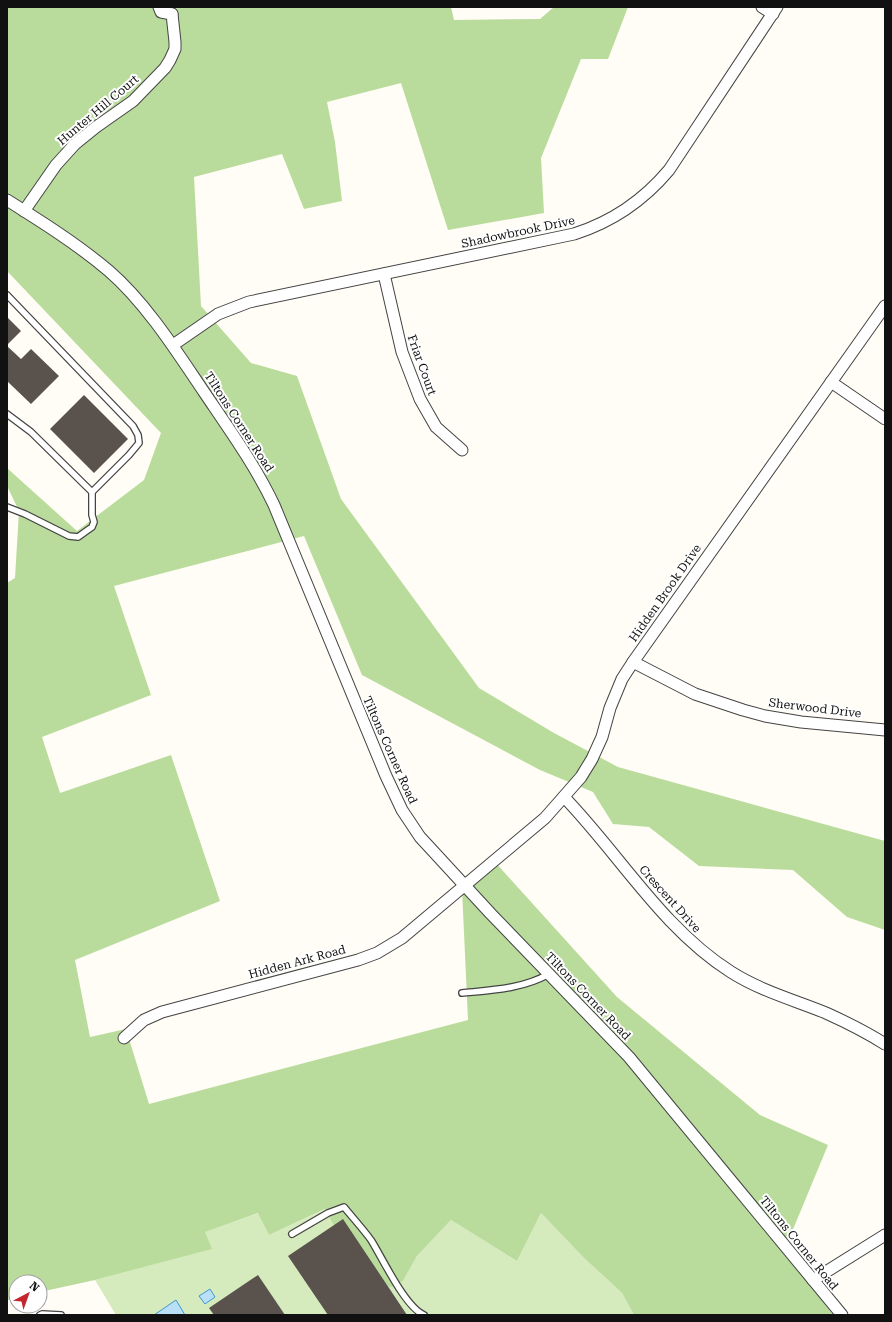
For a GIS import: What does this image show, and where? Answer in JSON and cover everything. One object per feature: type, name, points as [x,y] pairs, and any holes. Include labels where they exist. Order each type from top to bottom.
[{"type":"street","points":[[762,7],[775,10]]},
{"type":"street","name":"Hunter Hill Court","points":[[24,211],[56,165],[75,144],[133,101],[165,68],[174,49],[176,10],[160,9]]},
{"type":"street","name":"Shadowbrook Drive","points":[[173,345],[218,314],[249,302],[574,234],[601,224],[624,211],[648,193],[669,170],[775,10]]},
{"type":"street","name":"Tiltons Corner Road","points":[[7,200],[84,251],[110,272],[143,308],[173,345],[248,457],[264,485],[384,771],[402,810],[420,837],[629,1057],[842,1315]]},
{"type":"street","name":"Friar Court","points":[[384,274],[402,352],[420,399],[436,427],[462,450]]},
{"type":"street","name":"Hidden Brook Drive","points":[[465,886],[545,818],[581,777],[592,759],[602,737],[610,708],[622,679],[885,306]]},
{"type":"street","points":[[831,382],[885,419]]},
{"type":"street","name":"Sherwood Drive","points":[[633,662],[696,694],[765,716],[801,722],[885,730]]},
{"type":"street","name":"Crescent Drive","points":[[564,797],[660,910],[683,934],[709,957],[732,973],[762,989],[787,1000],[826,1013],[866,1032],[885,1044]]},
{"type":"street","name":"Hidden Ark Road","points":[[124,1038],[144,1020],[162,1012],[358,960],[377,953],[402,938],[465,886]]},
{"type":"street","points":[[813,1280],[885,1235]]},
{"type":"lane","points":[[7,295],[132,426],[138,435],[138,443],[129,456],[92,492]]},
{"type":"lane","points":[[7,414],[31,432],[92,492],[92,515],[94,522],[92,526],[78,538],[69,536],[25,514],[7,508]]},
{"type":"lane","points":[[462,993],[496,990],[524,985],[549,974]]},
{"type":"lane","points":[[292,1234],[328,1213],[344,1207],[371,1240],[400,1290],[418,1312],[424,1315]]},
{"type":"lane","points":[[41,1314],[61,1315]]},
{"type":"green space","points":[[7,7],[451,7],[454,20],[540,19],[554,7],[628,7],[608,59],[581,59],[541,158],[544,213],[448,230],[401,83],[327,102],[335,142],[342,201],[304,209],[282,154],[194,177],[201,306],[251,363],[297,376],[341,499],[479,688],[554,733],[618,767],[885,841],[885,930],[847,917],[793,870],[699,866],[649,827],[613,824],[593,792],[540,770],[362,675],[304,536],[114,586],[151,695],[42,737],[60,793],[171,755],[220,901],[75,960],[90,1037],[126,1029],[149,1104],[468,1020],[462,889],[494,861],[617,997],[760,1115],[828,1145],[784,1251],[833,1315],[634,1315],[622,1293],[583,1257],[541,1213],[517,1261],[451,1220],[417,1256],[403,1281],[391,1287],[363,1279],[325,1209],[269,1235],[258,1213],[205,1232],[212,1249],[95,1280],[48,1290],[48,1274],[8,1274],[7,1300],[7,583],[15,578],[19,511],[7,486],[7,468],[77,531],[144,480],[161,433],[7,271]]},
{"type":"green space","points":[[326,1209],[363,1279],[403,1281],[417,1256],[451,1220],[517,1261],[541,1213],[583,1257],[622,1293],[634,1315],[116,1315],[95,1280],[211,1249],[204,1232],[259,1213],[269,1235]]},
{"type":"water","points":[[210,1289],[215,1297],[205,1304],[199,1296]]},
{"type":"water","points":[[176,1300],[185,1315],[154,1315]]},
{"type":"building","points":[[7,317],[21,331],[7,345]]},
{"type":"building","points":[[7,346],[21,359],[31,349],[59,376],[31,404],[7,381]]},
{"type":"building","points":[[84,395],[128,439],[94,473],[50,429]]},
{"type":"building","points":[[343,1219],[407,1315],[328,1315],[288,1256]]},
{"type":"building","points":[[258,1275],[285,1315],[214,1315],[209,1308]]}]
